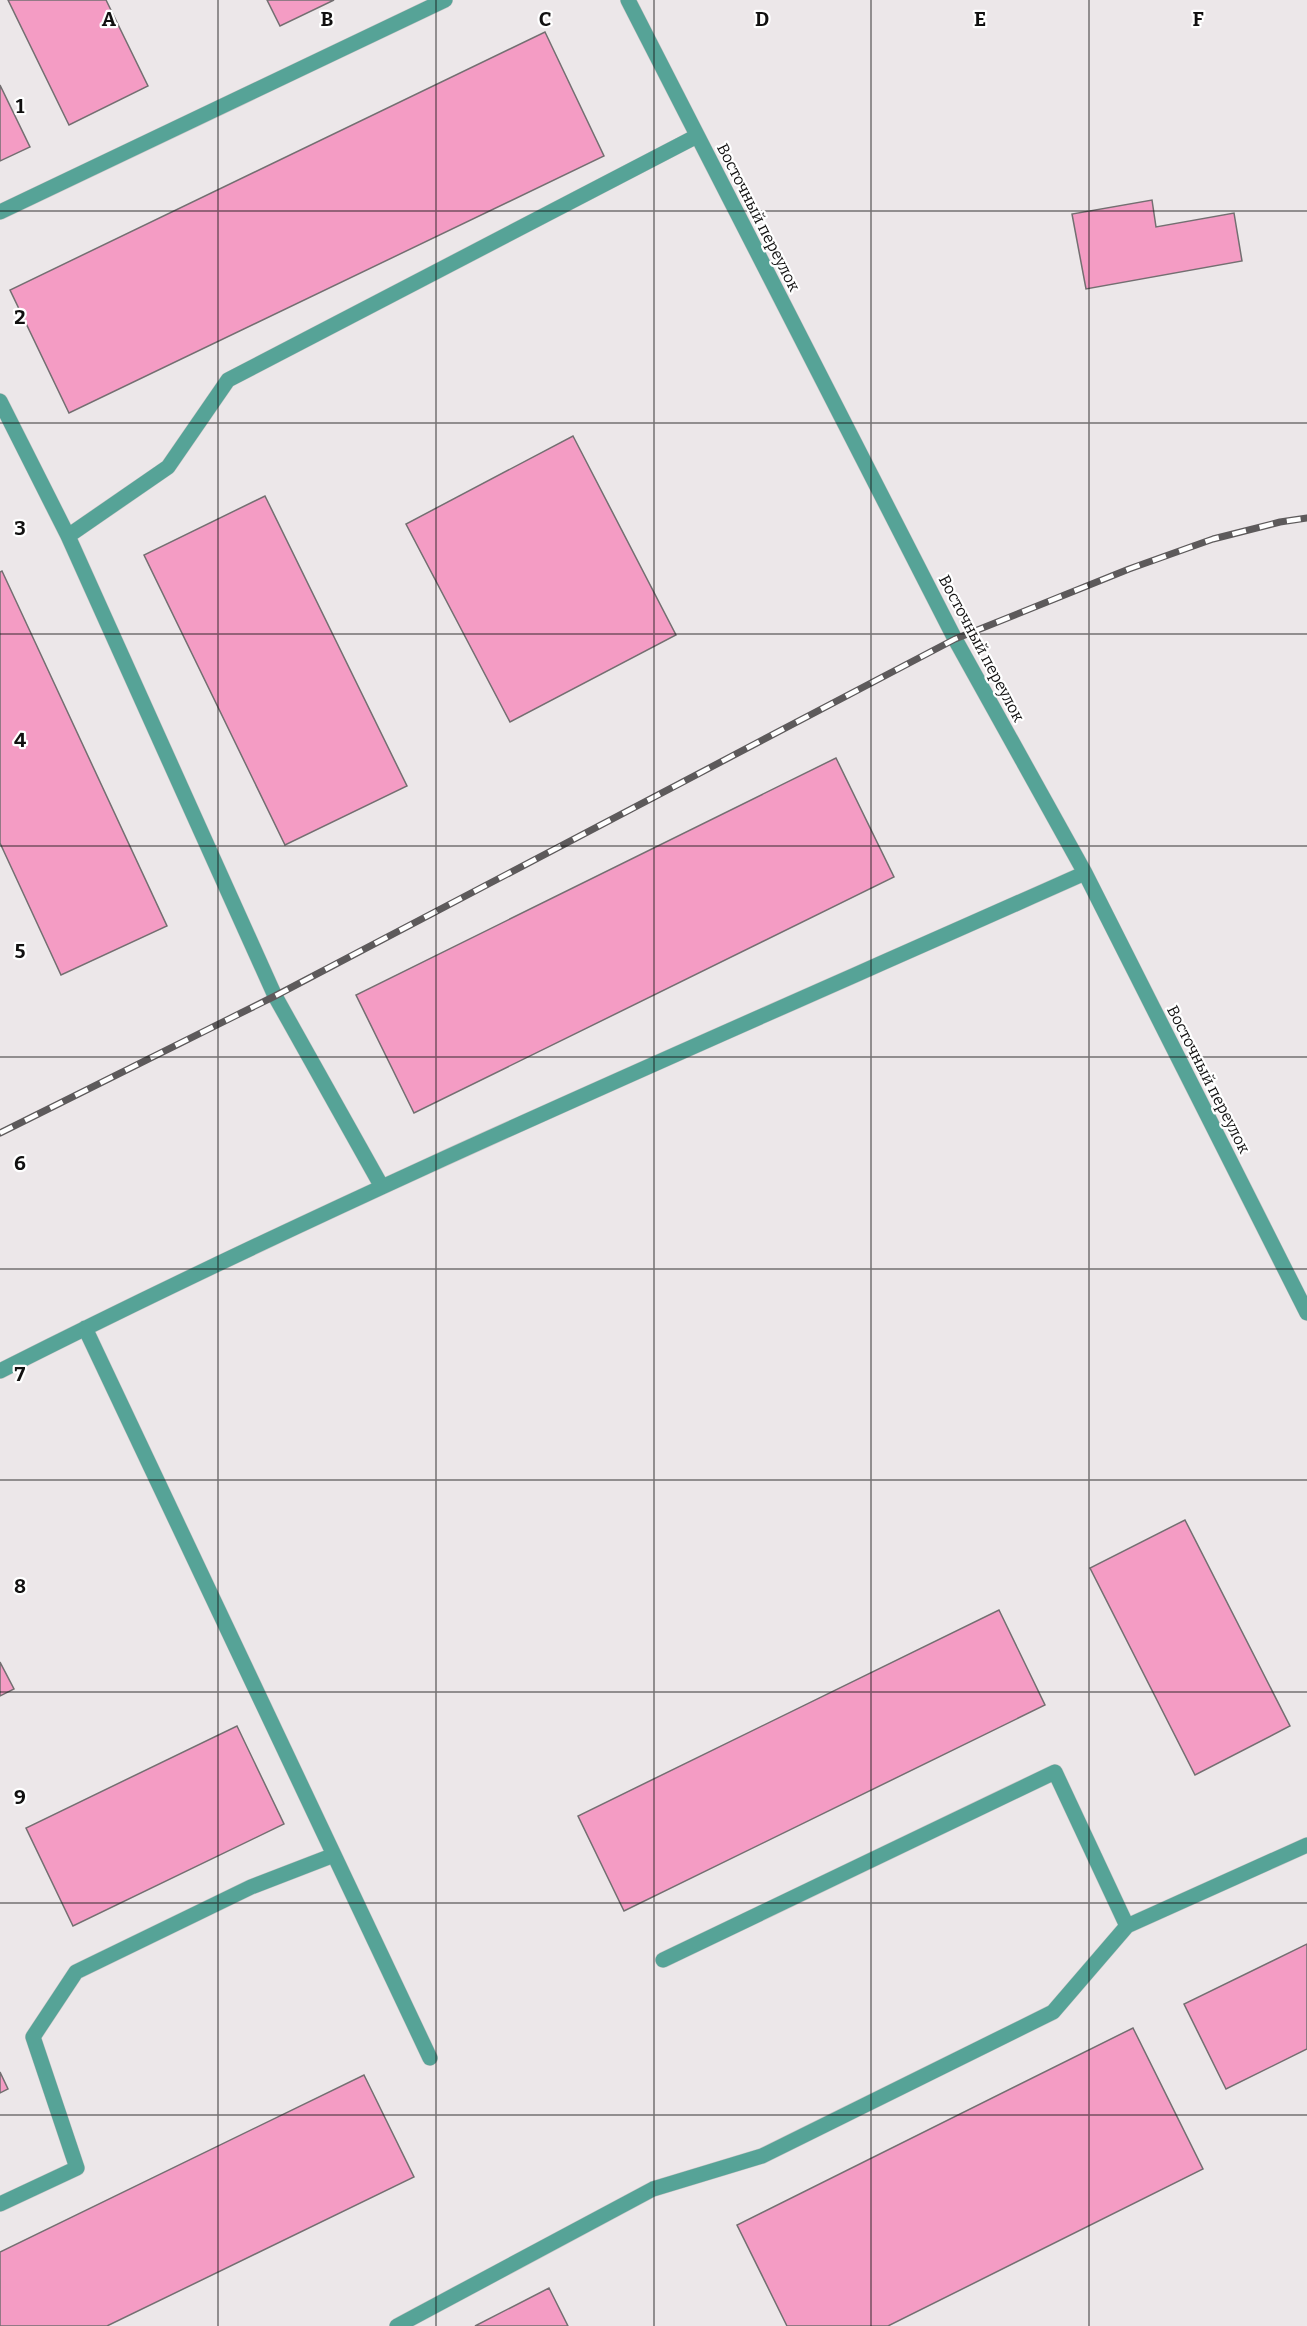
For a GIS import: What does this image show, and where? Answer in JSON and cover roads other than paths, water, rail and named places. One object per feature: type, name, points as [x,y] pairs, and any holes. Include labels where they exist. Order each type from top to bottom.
[{"type":"street","points":[[0,212],[445,0]]},
{"type":"street","name":"Восточный переулок","points":[[628,0],[955,639],[1085,873],[1307,1313]]},
{"type":"street","points":[[68,536],[168,467],[228,380],[698,136]]},
{"type":"street","points":[[0,401],[68,536],[274,996],[382,1187]]},
{"type":"street","points":[[0,1371],[382,1187],[1085,873]]},
{"type":"street","points":[[86,1328],[430,2058]]},
{"type":"street","points":[[663,1960],[1055,1772],[1127,1926]]},
{"type":"street","points":[[397,2326],[653,2189],[762,2156],[1053,2012],[1127,1926],[1307,1845]]},
{"type":"street","points":[[0,2204],[77,2168],[33,2037],[76,1972],[251,1887],[334,1855]]},
{"type":"railway","points":[[0,1133],[275,996],[955,639],[1129,569],[1213,539],[1280,522],[1307,518]]}]
